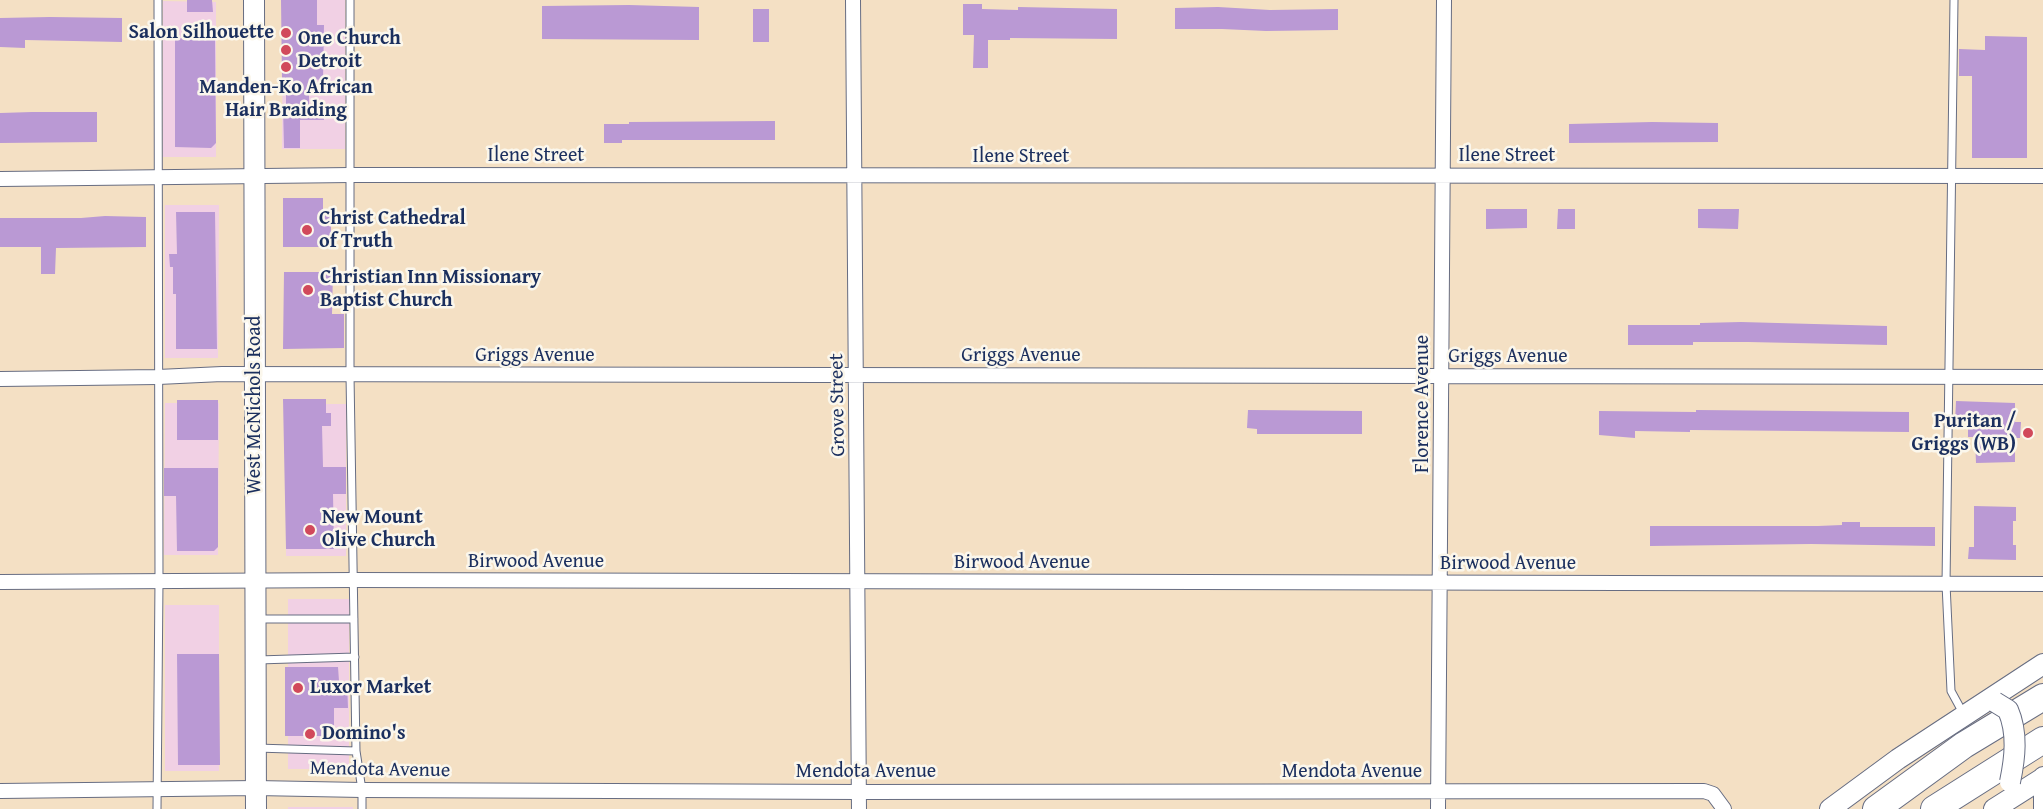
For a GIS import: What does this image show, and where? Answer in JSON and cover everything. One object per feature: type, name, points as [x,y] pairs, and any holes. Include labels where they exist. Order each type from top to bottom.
[{"type":"highway","points":[[1876,809],[1964,745],[2043,697]]},
{"type":"highway","points":[[1934,809],[2043,741]]},
{"type":"main road","name":"West McNichols Road","points":[[254,0],[256,809]]},
{"type":"main road","points":[[1830,809],[1898,759],[1990,702],[2043,664]]},
{"type":"main road","points":[[1986,809],[2002,796],[2010,782],[2014,765],[2014,730],[2008,710],[1990,702]]},
{"type":"main road","points":[[1994,809],[2043,777]]},
{"type":"street","name":"Grove Street","points":[[854,0],[859,809]]},
{"type":"street","name":"Florence Avenue","points":[[1438,809],[1444,0]]},
{"type":"street","name":"Ilene Street","points":[[0,179],[351,175],[2043,176]]},
{"type":"street","name":"Griggs Avenue","points":[[0,379],[222,374],[2043,377]]},
{"type":"street","name":"Birwood Avenue","points":[[0,582],[354,580],[2043,584]]},
{"type":"street","points":[[2043,777],[2043,809]]},
{"type":"street","name":"Mendota Avenue","points":[[0,791],[256,788],[859,792],[1704,791],[1713,794],[1724,809]]},
{"type":"lane","points":[[157,809],[158,0]]},
{"type":"lane","points":[[350,0],[350,375],[354,657],[356,751],[362,790],[362,809]]},
{"type":"lane","points":[[1954,0],[1946,584],[1951,691],[1964,716]]},
{"type":"lane","points":[[256,619],[354,619]]},
{"type":"lane","points":[[256,660],[354,657]]},
{"type":"lane","points":[[256,748],[356,751]]},
{"type":"shaded area","points":[[283,0],[345,0],[345,149],[282,149]]},
{"type":"shaded area","points":[[163,1],[216,2],[216,157],[163,157]]},
{"type":"shaded area","points":[[165,205],[219,205],[218,358],[165,358]]},
{"type":"shaded area","points":[[165,403],[219,403],[218,555],[164,555]]},
{"type":"shaded area","points":[[286,404],[346,404],[346,556],[286,556]]},
{"type":"shaded area","points":[[288,599],[349,599],[349,769],[288,769]]},
{"type":"shaded area","points":[[165,605],[219,605],[219,771],[165,771]]},
{"type":"shaded area","points":[[288,807],[353,807],[353,809],[288,809]]},
{"type":"building","points":[[187,0],[212,0],[213,12],[187,12]]},
{"type":"building","points":[[281,0],[317,0],[317,25],[324,25],[323,80],[309,79],[309,107],[324,107],[324,120],[300,120],[300,148],[284,148],[283,107],[286,107],[286,79],[282,79]]},
{"type":"building","points":[[963,4],[982,4],[982,9],[1018,10],[1018,7],[1117,9],[1117,39],[1010,38],[1010,40],[988,40],[988,68],[973,68],[974,35],[963,35]]},
{"type":"building","points":[[542,6],[699,7],[699,40],[542,39]]},
{"type":"building","points":[[1218,7],[1270,10],[1338,9],[1338,30],[1175,29],[1175,8]]},
{"type":"building","points":[[753,9],[769,9],[769,42],[753,42]]},
{"type":"building","points":[[0,18],[122,18],[122,42],[25,40],[25,48],[0,47]]},
{"type":"building","points":[[1985,36],[2027,37],[2027,158],[1972,158],[1972,76],[1959,76],[1959,49],[1985,50]]},
{"type":"building","points":[[175,38],[215,38],[216,143],[211,148],[175,147]]},
{"type":"building","points":[[97,112],[97,142],[0,143],[0,113]]},
{"type":"building","points":[[775,121],[775,140],[622,140],[622,143],[604,143],[604,124]]},
{"type":"building","points":[[1718,123],[1718,142],[1569,143],[1569,124]]},
{"type":"building","name":"Christ Cathedral of Truth","points":[[283,198],[323,198],[323,213],[331,213],[331,247],[283,247]]},
{"type":"building","points":[[1486,209],[1527,209],[1527,228],[1486,229]]},
{"type":"building","points":[[1558,209],[1575,209],[1575,229],[1557,229]]},
{"type":"building","points":[[1698,209],[1739,209],[1738,229],[1698,228]]},
{"type":"building","points":[[176,212],[215,212],[217,349],[176,349],[176,294],[173,294],[173,267],[170,267],[169,254],[177,254]]},
{"type":"building","points":[[146,217],[146,247],[56,248],[55,274],[41,274],[41,247],[0,247],[0,218]]},
{"type":"building","points":[[284,272],[333,272],[332,314],[344,314],[344,348],[283,349]]},
{"type":"building","points":[[1700,323],[1887,326],[1887,345],[1693,342],[1693,345],[1628,345],[1628,325],[1700,325]]},
{"type":"building","points":[[283,399],[326,399],[326,413],[331,413],[331,426],[322,426],[323,467],[346,467],[346,494],[333,494],[334,549],[286,549]]},
{"type":"building","points":[[177,400],[218,400],[218,440],[177,440]]},
{"type":"building","points":[[1956,401],[2015,403],[2015,422],[2021,422],[2020,438],[2015,438],[2015,462],[1976,463],[1975,437],[1968,437],[1968,423],[1955,423]]},
{"type":"building","points":[[1248,410],[1362,411],[1362,434],[1257,434],[1257,429],[1247,428]]},
{"type":"building","points":[[1696,410],[1909,412],[1909,432],[1690,430],[1690,432],[1635,431],[1635,438],[1599,435],[1599,411],[1696,412]]},
{"type":"building","points":[[164,468],[218,468],[218,547],[214,551],[177,551],[176,496],[164,496]]},
{"type":"building","points":[[1974,506],[2016,507],[2016,521],[2013,521],[2013,545],[2016,545],[2016,560],[1968,559],[1969,547],[1974,547]]},
{"type":"building","points":[[1842,522],[1860,522],[1860,527],[1935,527],[1935,546],[1811,544],[1650,546],[1650,526],[1818,526],[1842,525]]},
{"type":"building","points":[[177,654],[219,654],[220,765],[178,765]]},
{"type":"building","points":[[285,667],[338,667],[339,681],[347,681],[348,708],[334,708],[334,736],[285,736]]},
{"type":"place","name":"Salon Silhouette","points":[[286,33]]},
{"type":"place","name":"One Church Detroit","points":[[286,50]]},
{"type":"place","name":"Manden-Ko African Hair Braiding","points":[[286,67]]},
{"type":"place","name":"Christ Cathedral of Truth","points":[[307,230]]},
{"type":"place","name":"Christian Inn Missionary Baptist Church","points":[[308,290]]},
{"type":"place","name":"Puritan / Griggs (WB)","points":[[2028,433]]},
{"type":"place","name":"New Mount Olive Church","points":[[310,530]]},
{"type":"place","name":"Luxor Market","points":[[298,688]]},
{"type":"place","name":"Domino's","points":[[310,734]]}]
